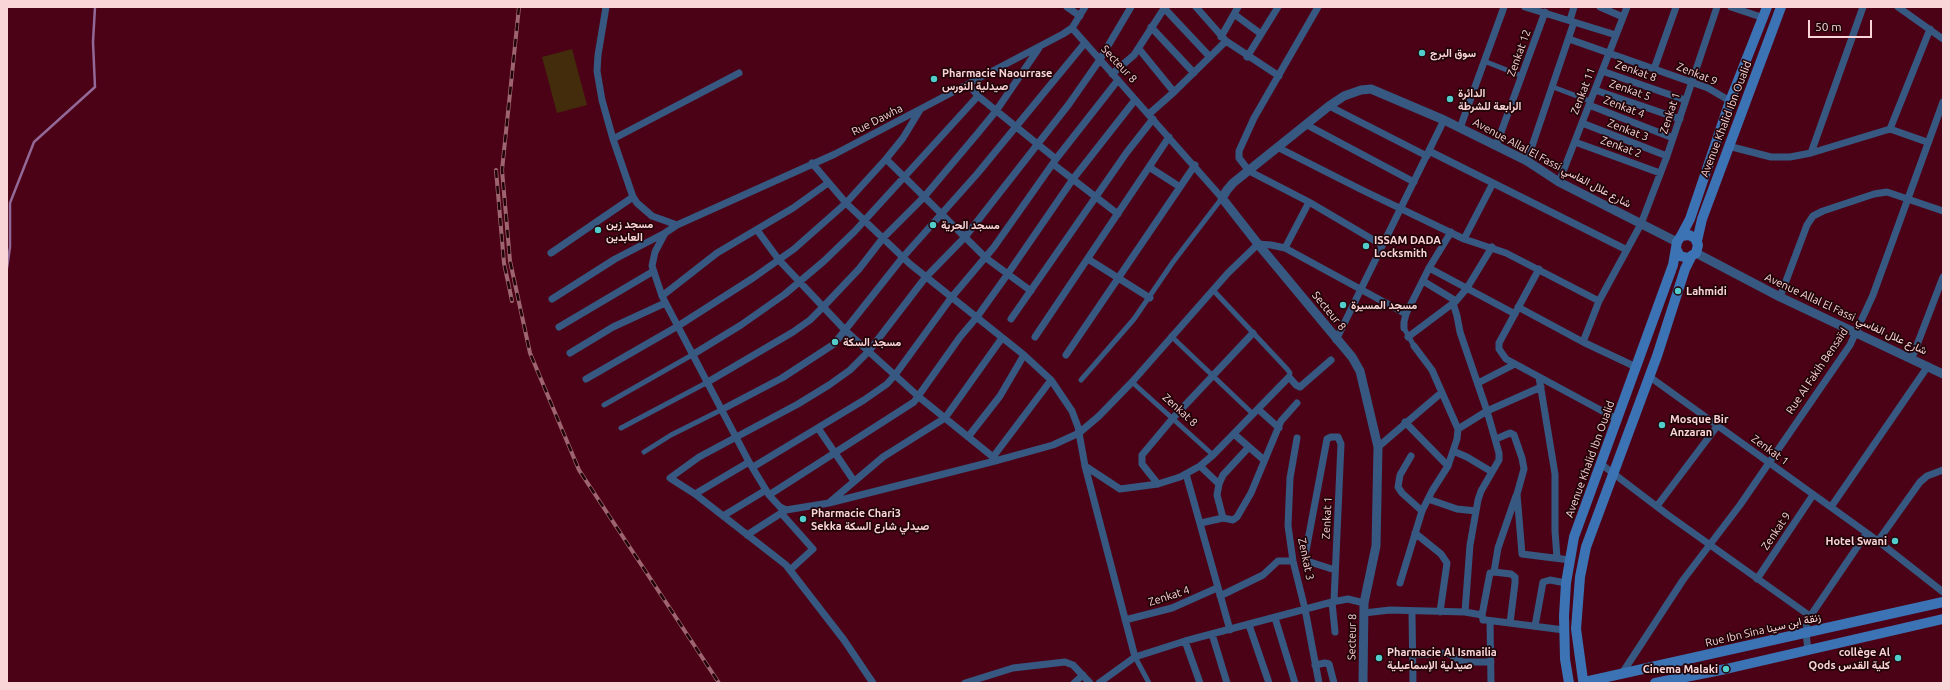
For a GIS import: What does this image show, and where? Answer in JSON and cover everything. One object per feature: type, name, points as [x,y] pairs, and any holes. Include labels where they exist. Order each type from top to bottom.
[{"type":"main road","name":"Avenue Khalid Ibn Oualid","points":[[1569,683],[1565,659],[1564,630],[1566,583],[1574,537],[1673,265],[1678,242],[1690,219],[1730,101],[1768,7]]},
{"type":"main road","name":"Avenue Khalid Ibn Oualid","points":[[1697,241],[1702,219],[1728,146],[1781,7]]},
{"type":"main road","points":[[1585,682],[1576,629],[1580,577],[1586,547],[1650,377],[1685,269],[1694,255],[1698,248],[1697,241],[1692,236],[1678,242],[1680,256],[1694,255]]},
{"type":"main road","name":"Rue Ibn Sina زنقة ابن سينا","points":[[1585,682],[1943,602]]},
{"type":"main road","points":[[1655,683],[1943,619]]},
{"type":"street","points":[[606,7],[598,55],[597,71],[602,100],[613,139],[634,197],[642,208],[652,216],[677,225]]},
{"type":"street","points":[[1067,7],[1080,16]]},
{"type":"street","name":"Rue Dawha","points":[[552,298],[627,252],[665,233],[677,225],[812,163],[835,154],[969,85],[1072,28],[1085,7]]},
{"type":"street","points":[[873,683],[844,640],[786,565],[695,494],[670,478],[699,457],[798,404],[829,385],[850,370],[869,351],[925,278],[965,237],[1069,104],[1099,61],[1132,7]]},
{"type":"street","points":[[1112,74],[1139,49],[1151,27],[1165,7],[1210,57]]},
{"type":"street","points":[[1196,7],[1223,39],[1247,57],[1278,76]]},
{"type":"street","points":[[1247,57],[1278,7]]},
{"type":"street","points":[[1317,7],[1254,118],[1239,151],[1239,158],[1248,171],[1309,202],[1382,245]]},
{"type":"street","points":[[1460,128],[1504,7]]},
{"type":"street","points":[[1525,7],[1616,35]]},
{"type":"street","points":[[1527,161],[1569,39],[1574,7]]},
{"type":"street","points":[[1600,7],[1623,17]]},
{"type":"street","name":"Zenkat 11","points":[[1559,182],[1627,7]]},
{"type":"street","points":[[1654,69],[1676,7]]},
{"type":"street","name":"Zenkat 1","points":[[1583,342],[1599,302],[1641,224],[1680,119],[1717,7]]},
{"type":"street","points":[[1731,7],[1764,18]]},
{"type":"street","points":[[1811,153],[1863,7]]},
{"type":"street","points":[[1898,7],[1943,39]]},
{"type":"street","points":[[1011,319],[1151,116],[1210,57],[1223,39],[1236,9],[1261,34]]},
{"type":"street","name":"Zenkat 12","points":[[1496,146],[1545,12]]},
{"type":"street","points":[[1151,27],[1194,73]]},
{"type":"street","name":"Secteur 8","points":[[1072,28],[1099,61],[1195,165],[1336,340],[1352,357],[1360,371],[1378,447],[1376,546],[1364,603],[1363,683]]},
{"type":"street","points":[[1890,128],[1930,29]]},
{"type":"street","name":"Zenkat 9","points":[[1569,39],[1708,88],[1730,101]]},
{"type":"street","points":[[644,452],[671,435],[782,378],[825,351],[845,330],[903,257],[1016,128],[1084,44]]},
{"type":"street","points":[[621,428],[706,383],[810,320],[860,269],[883,238],[924,196],[996,111],[1040,46]]},
{"type":"street","points":[[1139,49],[1174,92]]},
{"type":"street","points":[[1484,61],[1522,76]]},
{"type":"street","name":"Zenkat 8","points":[[1602,71],[1686,100]]},
{"type":"street","points":[[613,139],[739,73]]},
{"type":"street","points":[[695,494],[818,428],[874,393],[895,375],[951,298],[986,258],[1054,161],[1118,80]]},
{"type":"street","points":[[969,85],[978,96],[1037,144],[1073,179],[1118,214]]},
{"type":"street","points":[[1553,87],[1590,103]]},
{"type":"street","name":"Avenue Allal El Fassi شارع علال الفاسي","points":[[1329,106],[1344,96],[1361,90],[1371,90],[1444,120],[1527,161],[1559,182],[1678,242]]},
{"type":"street","name":"Zenkat 5","points":[[1595,90],[1680,119]]},
{"type":"street","points":[[604,405],[741,325],[799,282],[824,261],[864,220],[978,96]]},
{"type":"street","points":[[723,516],[835,453],[894,416],[919,397],[960,337],[977,317],[1007,275],[1073,179],[1136,100]]},
{"type":"street","name":"Rue Al Fakih Bensaïd","points":[[1621,675],[1682,580],[1710,545],[1750,490],[1830,375],[1856,332],[1873,294],[1927,142],[1943,102]]},
{"type":"street","name":"Zenkat 4","points":[[1590,103],[1673,138]]},
{"type":"street","points":[[1081,380],[1134,319],[1150,298],[1173,262],[1233,183],[1279,148],[1329,106],[1494,183],[1628,250]]},
{"type":"street","points":[[586,379],[678,326],[779,260],[846,203],[903,138],[921,109]]},
{"type":"street","points":[[1336,340],[1444,120]]},
{"type":"street","name":"Zenkat 3","points":[[1582,123],[1667,156]]},
{"type":"street","points":[[1307,125],[1414,182]]},
{"type":"street","points":[[1728,146],[1771,157],[1790,157],[1811,153],[1890,128],[1927,142]]},
{"type":"street","points":[[1035,337],[1169,137]]},
{"type":"street","name":"Zenkat 2","points":[[1575,142],[1660,173]]},
{"type":"street","points":[[1279,148],[1464,239],[1492,247],[1539,269],[1599,302]]},
{"type":"street","points":[[886,159],[986,258],[1007,275],[1031,291]]},
{"type":"street","points":[[812,163],[846,203],[925,278],[1024,355],[1051,380],[1072,411],[1079,433],[1085,466],[1135,657],[1148,683]]},
{"type":"street","points":[[1066,355],[1195,165]]},
{"type":"street","points":[[1150,167],[1180,187]]},
{"type":"street","points":[[662,296],[717,253],[793,208],[828,182]]},
{"type":"street","points":[[1464,239],[1494,183]]},
{"type":"street","points":[[1780,297],[1802,238],[1813,216],[1831,207],[1880,193],[1891,193],[1907,200],[1943,211]]},
{"type":"street","points":[[551,253],[634,197]]},
{"type":"street","points":[[1285,248],[1309,202]]},
{"type":"street","points":[[757,230],[779,260],[845,330],[919,397],[994,459]]},
{"type":"street","points":[[1400,583],[1422,511],[1448,466],[1454,451],[1458,429],[1432,370],[1408,337],[1404,328],[1406,314],[1429,268],[1451,232]]},
{"type":"street","points":[[665,233],[653,257],[652,272],[665,303],[706,383],[751,464],[768,492],[813,550],[790,570]]},
{"type":"street","points":[[747,534],[784,512],[828,503],[1053,445],[1079,433],[1099,416],[1132,382],[1213,290],[1258,244],[1285,248],[1406,314]]},
{"type":"street","points":[[1408,337],[1454,302],[1467,288],[1492,247]]},
{"type":"street","name":"Avenue Allal El Fassi شارع علال الفاسي","points":[[1694,255],[1943,374]]},
{"type":"street","points":[[1088,259],[1150,298]]},
{"type":"street","points":[[1429,268],[1467,288],[1517,310],[1636,367]]},
{"type":"street","points":[[1539,269],[1499,343],[1499,349],[1506,359],[1617,419]]},
{"type":"street","points":[[559,327],[652,272]]},
{"type":"street","points":[[1912,358],[1943,277]]},
{"type":"street","points":[[1423,281],[1454,302],[1460,332],[1496,439],[1499,460],[1481,491],[1476,511],[1470,544],[1465,612]]},
{"type":"street","points":[[1213,290],[1287,369],[1290,374],[1289,377],[1296,385],[1300,387],[1331,360]]},
{"type":"street","points":[[570,353],[613,327],[665,303]]},
{"type":"street","points":[[1158,484],[1142,464],[1141,458],[1173,418],[1253,334]]},
{"type":"street","points":[[1171,336],[1213,376],[1255,412],[1278,428]]},
{"type":"street","points":[[828,503],[884,458],[945,418],[1002,338]]},
{"type":"street","points":[[968,437],[1000,396],[1024,355]]},
{"type":"street","points":[[1478,383],[1515,364]]},
{"type":"street","points":[[1831,507],[1928,366]]},
{"type":"street","points":[[1085,466],[1120,489],[1158,484],[1186,474],[1200,466],[1213,455],[1289,377]]},
{"type":"street","name":"Zenkat 1","points":[[1650,377],[1831,507],[1866,534],[1878,541],[1943,592]]},
{"type":"street","points":[[1539,378],[1555,474],[1554,531],[1557,558]]},
{"type":"street","points":[[994,459],[1051,380]]},
{"type":"street","name":"Zenkat 8","points":[[1132,382],[1213,455]]},
{"type":"street","points":[[1458,429],[1487,411],[1541,387]]},
{"type":"street","points":[[1378,447],[1441,392]]},
{"type":"street","points":[[1201,523],[1223,518],[1233,520],[1237,517],[1251,493],[1282,419],[1297,403]]},
{"type":"street","points":[[1405,422],[1448,466]]},
{"type":"street","points":[[1657,506],[1718,425]]},
{"type":"street","points":[[818,428],[854,481]]},
{"type":"street","points":[[1494,572],[1498,548],[1524,469],[1514,434],[1510,433],[1496,439]]},
{"type":"street","points":[[1234,434],[1248,448],[1264,460]]},
{"type":"street","name":"Zenkat 1","points":[[1335,570],[1307,561],[1305,552],[1327,439],[1337,437],[1340,439],[1341,444],[1335,570],[1333,602],[1335,632]]},
{"type":"street","name":"Zenkat 3","points":[[1297,438],[1290,478],[1287,510],[1293,561],[1305,609],[1319,683]]},
{"type":"street","points":[[1223,518],[1217,495],[1219,484],[1224,475],[1248,448]]},
{"type":"street","points":[[1454,451],[1468,457],[1492,472]]},
{"type":"street","points":[[1411,456],[1400,475],[1398,487],[1402,493],[1422,511]]},
{"type":"street","points":[[1601,464],[1710,545],[1810,616]]},
{"type":"street","points":[[1200,466],[1219,484]]},
{"type":"street","points":[[1878,541],[1920,482],[1933,473],[1943,470]]},
{"type":"street","points":[[1186,474],[1230,630]]},
{"type":"street","points":[[1517,494],[1522,554],[1570,560]]},
{"type":"street","name":"Zenkat 9","points":[[1757,579],[1813,495]]},
{"type":"street","points":[[1428,499],[1457,509],[1476,511]]},
{"type":"street","points":[[1415,533],[1441,554],[1447,563],[1440,612]]},
{"type":"street","points":[[1808,650],[1806,633],[1807,621],[1866,534]]},
{"type":"street","name":"Zenkat 4","points":[[1125,620],[1172,608],[1251,582],[1263,575],[1278,561],[1293,561]]},
{"type":"street","points":[[1510,623],[1515,577],[1511,574],[1494,572],[1489,574],[1482,615],[1483,620],[1564,630]]},
{"type":"street","points":[[1536,626],[1543,582],[1550,580],[1566,583]]},
{"type":"street","points":[[1099,683],[1108,680],[1135,657],[1185,641],[1333,602],[1348,599],[1364,603]]},
{"type":"street","points":[[1364,613],[1390,610],[1412,612],[1465,612],[1482,615]]},
{"type":"street","points":[[1412,612],[1413,683]]},
{"type":"street","points":[[1275,618],[1295,683]]},
{"type":"street","points":[[1490,621],[1491,683]]},
{"type":"street","points":[[1249,625],[1269,683]]},
{"type":"street","points":[[1212,634],[1227,683]]},
{"type":"street","points":[[1185,641],[1200,683]]},
{"type":"street","points":[[1412,655],[1448,653],[1462,662],[1491,662]]},
{"type":"street","points":[[965,683],[1013,668],[1062,662],[1073,665],[1090,683]]},
{"type":"street","points":[[1315,665],[1325,663],[1329,664],[1334,683]]},
{"type":"street","points":[[1074,683],[1083,675]]},
{"type":"shaded area","points":[[572,49],[587,105],[557,113],[542,57]]},
{"type":"waterway","points":[[7,268],[10,247],[10,203],[34,142],[95,87],[93,42],[95,7]]},
{"type":"railway","points":[[519,7],[502,170],[510,261],[530,353],[579,470],[719,683]]},
{"type":"railway","points":[[496,170],[504,263],[512,301]]},
{"type":"place","name":"سوق البرج","points":[[1422,53]]},
{"type":"place","name":"Pharmacie Naourrase صيدلية النورس","points":[[934,79]]},
{"type":"place","name":"الدائرة الرابعة للشرطة","points":[[1450,99]]},
{"type":"place","name":"مسجد الحرية","points":[[933,225]]},
{"type":"place","name":"مسجد زين العابدين","points":[[598,230]]},
{"type":"place","name":"ISSAM DADA Locksmith","points":[[1366,246]]},
{"type":"place","name":"Lahmidi","points":[[1678,291]]},
{"type":"place","name":"مسجد المسيرة","points":[[1343,305]]},
{"type":"place","name":"مسجد السكة","points":[[835,342]]},
{"type":"place","name":"Mosque Bir Anzaran","points":[[1662,425]]},
{"type":"place","name":"Pharmacie Chari3 Sekka صيدلي شارع السكة","points":[[803,519]]},
{"type":"place","name":"Hotel Swani","points":[[1895,541]]},
{"type":"place","name":"Pharmacie Al Ismailia صيدلية الإسماعيلية","points":[[1379,658]]},
{"type":"place","name":"collège Al Qods كلية القدس","points":[[1898,658]]},
{"type":"place","name":"Cinema Malaki","points":[[1726,669]]}]
